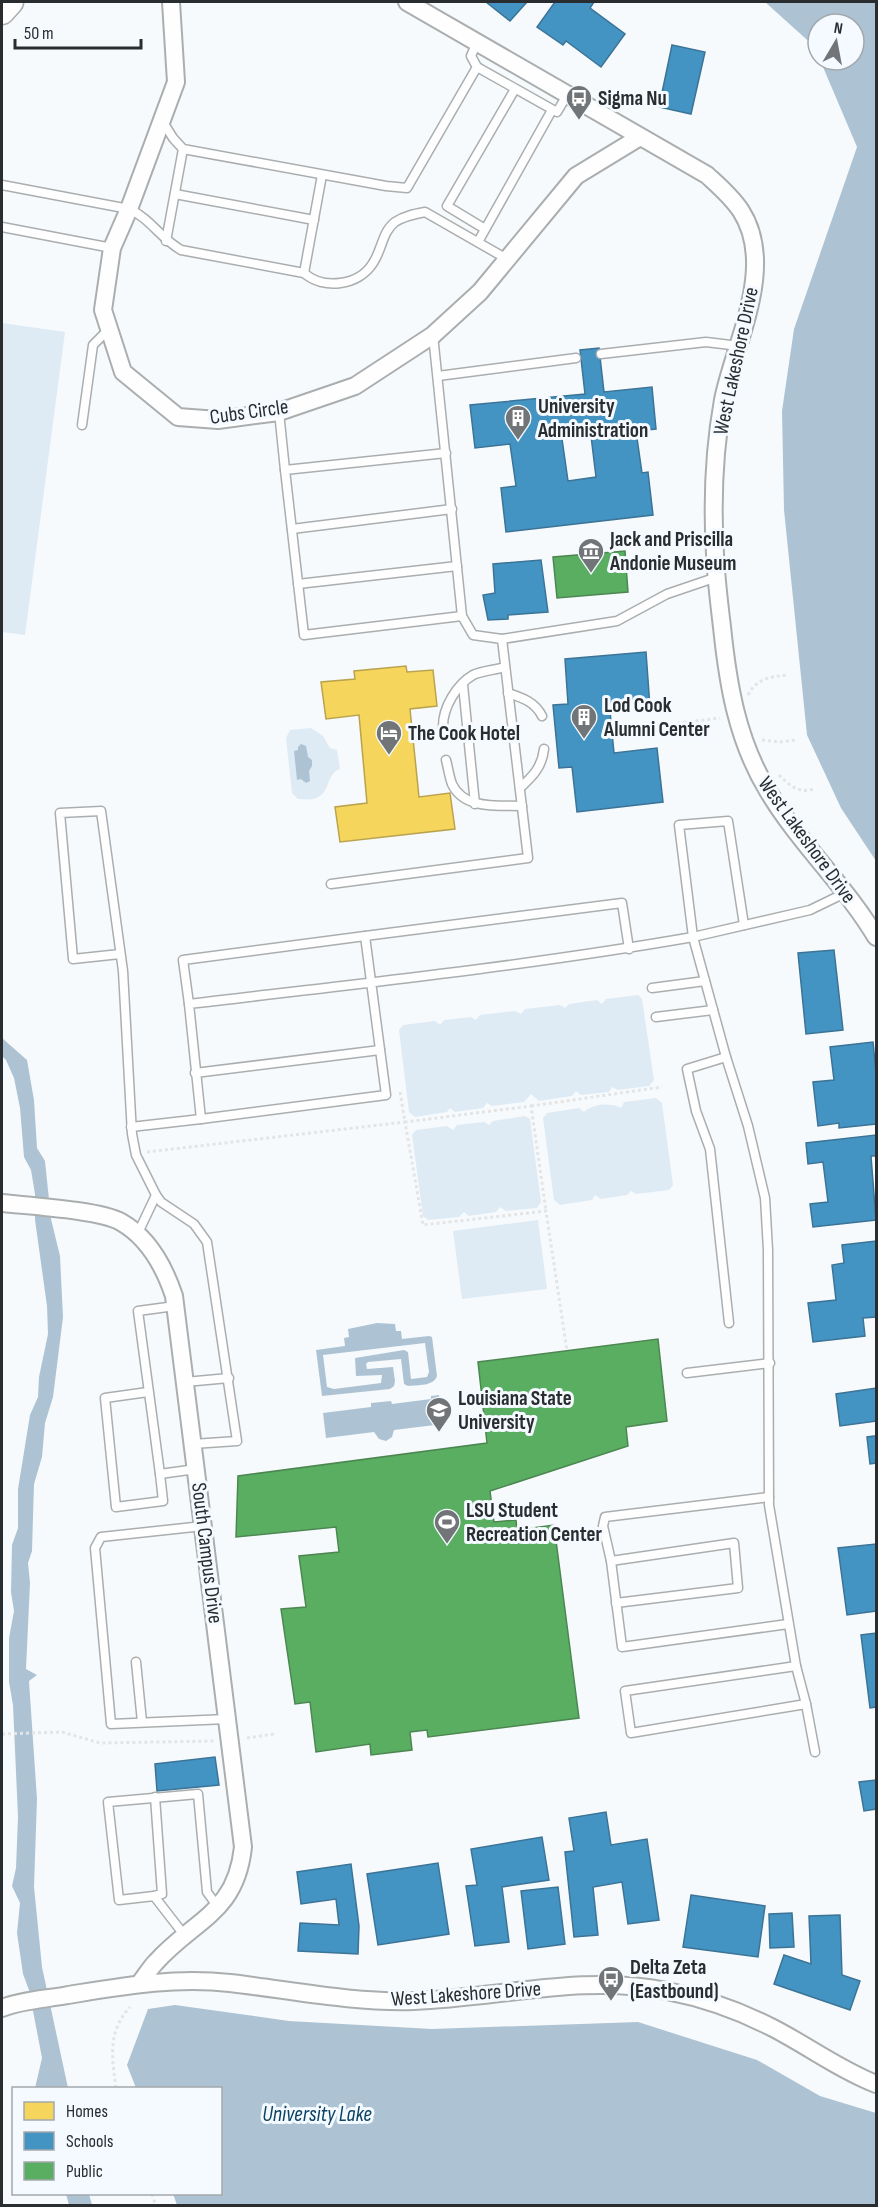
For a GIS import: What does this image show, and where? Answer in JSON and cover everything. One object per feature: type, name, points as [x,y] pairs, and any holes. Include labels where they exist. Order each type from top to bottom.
[{"type":"street","points":[[2,12],[12,2]]},
{"type":"street","name":"Cubs Circle","points":[[171,2],[176,81],[129,209],[112,248],[103,310],[123,372],[178,417],[218,420],[279,412],[355,386],[433,334],[480,292],[576,176],[640,137]]},
{"type":"street","name":"West Lakeshore Drive","points":[[406,2],[707,175],[728,194],[742,212],[754,248],[754,280],[750,308],[723,400],[714,494],[717,577],[727,676],[742,735],[768,791],[876,937]]},
{"type":"street","name":"South Campus Drive","points":[[2,1203],[87,1214],[121,1222],[137,1235],[156,1256],[165,1270],[175,1306],[243,1847],[235,1881],[225,1900],[157,1961],[139,1984]]},
{"type":"street","name":"West Lakeshore Drive","points":[[4,2007],[168,1980],[199,1980],[384,2001],[445,1999],[566,1986],[644,1987],[694,1997],[750,2018],[773,2028],[876,2084]]},
{"type":"lane","points":[[477,42],[471,56],[477,67],[557,112],[567,95]]},
{"type":"lane","points":[[162,120],[183,149],[407,188],[477,67]]},
{"type":"lane","points":[[485,229],[447,206],[515,88]]},
{"type":"lane","points":[[478,242],[552,110]]},
{"type":"lane","points":[[166,241],[183,149]]},
{"type":"lane","points":[[304,273],[322,175]]},
{"type":"lane","points":[[2,185],[129,209],[142,215],[166,241],[181,249],[304,273],[312,280],[326,284],[345,282],[365,272],[373,264],[386,232],[393,223],[410,214],[425,212],[507,259]]},
{"type":"lane","points":[[175,194],[314,220]]},
{"type":"lane","points":[[2,227],[112,248]]},
{"type":"lane","points":[[82,425],[93,345],[109,329]]},
{"type":"lane","points":[[433,334],[462,616],[473,635],[502,639],[617,621],[667,594],[717,577]]},
{"type":"lane","points":[[601,354],[706,342],[739,346]]},
{"type":"lane","points":[[438,376],[576,358]]},
{"type":"lane","points":[[279,412],[304,635],[462,616]]},
{"type":"lane","points":[[285,470],[446,453]]},
{"type":"lane","points":[[292,529],[452,509]]},
{"type":"lane","points":[[298,584],[457,566]]},
{"type":"lane","points":[[331,884],[528,858],[502,639]]},
{"type":"lane","points":[[443,726],[443,714],[447,704],[473,675],[505,668]]},
{"type":"lane","points":[[463,685],[475,804]]},
{"type":"lane","points":[[508,693],[525,699],[537,707],[542,716]]},
{"type":"lane","points":[[520,788],[534,776],[543,760],[544,749]]},
{"type":"lane","points":[[446,760],[453,785],[464,798],[475,804],[522,806]]},
{"type":"lane","points":[[120,954],[73,959],[60,813],[101,811],[120,954],[131,1127],[136,1155],[161,1202],[194,1224],[207,1242],[237,1441],[193,1444]]},
{"type":"lane","points":[[744,925],[728,821],[679,825],[693,938],[712,1010],[748,1126],[765,1198],[770,1363],[769,1497],[788,1624],[815,1752]]},
{"type":"lane","points":[[189,1004],[371,982],[693,938],[810,910],[845,893]]},
{"type":"lane","points":[[201,1119],[183,960],[622,903],[629,948]]},
{"type":"lane","points":[[131,1127],[386,1095],[365,936]]},
{"type":"lane","points":[[652,988],[705,981]]},
{"type":"lane","points":[[656,1017],[712,1010]]},
{"type":"lane","points":[[195,1073],[380,1050]]},
{"type":"lane","points":[[726,1057],[687,1070],[696,1111],[710,1149],[729,1323]]},
{"type":"lane","points":[[137,1235],[156,1195]]},
{"type":"lane","points":[[148,1392],[105,1398],[116,1507],[163,1501],[138,1311],[175,1306]]},
{"type":"lane","points":[[687,1373],[770,1363]]},
{"type":"lane","points":[[185,1382],[229,1378]]},
{"type":"lane","points":[[160,1474],[196,1469]]},
{"type":"lane","points":[[769,1497],[605,1517],[603,1526],[622,1647],[788,1624]]},
{"type":"lane","points":[[203,1526],[101,1537],[95,1548],[111,1724],[228,1719]]},
{"type":"lane","points":[[610,1561],[734,1543],[738,1588],[616,1603]]},
{"type":"lane","points":[[136,1662],[142,1722]]},
{"type":"lane","points":[[796,1666],[625,1691],[631,1733],[806,1704]]},
{"type":"lane","points":[[154,1797],[162,1894],[119,1900],[108,1802],[154,1797],[198,1794],[207,1892],[218,1907]]},
{"type":"lane","points":[[154,1896],[185,1936]]},
{"type":"path","points":[[746,698],[758,681],[767,677],[787,675]]},
{"type":"path","points":[[612,731],[724,717]]},
{"type":"path","points":[[756,737],[765,742],[795,740]]},
{"type":"path","points":[[765,742],[765,749]]},
{"type":"path","points":[[774,769],[798,790],[806,792],[813,789]]},
{"type":"path","points":[[146,1153],[531,1106],[662,1087]]},
{"type":"path","points":[[531,1106],[567,1351]]},
{"type":"path","points":[[405,1122],[423,1225],[546,1211]]},
{"type":"path","points":[[2,1734],[62,1732],[100,1743],[223,1741]]},
{"type":"path","points":[[239,1739],[274,1734]]},
{"type":"path","points":[[116,2087],[112,2043],[118,2023],[130,2007]]},
{"type":"shaded area","points":[[2,323],[65,332],[25,635],[2,632]]},
{"type":"shaded area","points":[[311,728],[323,736],[330,748],[337,750],[340,769],[332,775],[326,789],[319,797],[298,799],[292,793],[286,738],[290,730]]},
{"type":"shaded area","points":[[638,995],[642,999],[654,1080],[649,1086],[618,1090],[612,1087],[609,1092],[581,1095],[576,1091],[572,1096],[539,1101],[531,1094],[524,1102],[492,1106],[487,1103],[483,1108],[455,1112],[450,1108],[447,1112],[415,1117],[409,1112],[399,1030],[403,1025],[435,1021],[440,1025],[444,1020],[471,1017],[476,1020],[480,1015],[515,1011],[521,1014],[525,1009],[560,1005],[565,1008],[569,1004],[597,1000],[602,1004],[606,999]]},
{"type":"shaded area","points":[[656,1098],[662,1103],[673,1185],[669,1190],[636,1194],[631,1191],[627,1195],[601,1199],[595,1195],[592,1200],[560,1205],[554,1200],[543,1118],[547,1113],[579,1108],[584,1112],[602,1105],[621,1108],[624,1102]]},
{"type":"shaded area","points":[[525,1116],[530,1119],[541,1202],[537,1208],[506,1211],[500,1207],[496,1212],[469,1216],[464,1212],[459,1217],[428,1220],[423,1216],[412,1135],[416,1130],[447,1126],[453,1130],[457,1125],[484,1122],[489,1125],[493,1121]]},
{"type":"shaded area","points":[[538,1220],[547,1289],[462,1299],[453,1231]]},
{"type":"water","points":[[765,2],[876,2],[876,861],[841,808],[807,735],[784,510],[782,411],[794,329],[857,147],[825,72],[866,72],[866,12],[806,12],[806,39]]},
{"type":"water","points":[[301,744],[306,746],[308,757],[312,760],[309,771],[310,781],[306,783],[301,779],[297,780],[294,751],[298,750]]},
{"type":"water","points":[[2,1038],[27,1060],[34,1100],[37,1148],[45,1161],[51,1219],[60,1256],[63,1317],[53,1397],[45,1423],[42,1457],[34,1484],[32,1551],[28,1563],[30,1583],[26,1669],[37,1675],[29,1681],[37,1799],[34,1887],[42,1967],[68,2087],[35,2087],[42,2058],[29,1990],[23,1974],[17,1933],[20,1903],[12,1886],[16,1868],[18,1817],[13,1705],[9,1682],[9,1638],[14,1611],[11,1592],[12,1545],[18,1528],[18,1489],[30,1415],[38,1397],[39,1377],[48,1334],[47,1306],[35,1220],[35,1194],[31,1170],[24,1157],[20,1108],[14,1078],[2,1056]]},
{"type":"water","points":[[377,1323],[395,1324],[396,1331],[401,1331],[402,1339],[432,1337],[437,1376],[433,1382],[408,1386],[404,1384],[401,1359],[368,1362],[367,1369],[393,1367],[394,1386],[390,1389],[322,1396],[316,1350],[345,1346],[344,1338],[349,1337],[348,1329]],"holes":[[[425,1343],[429,1372],[427,1377],[411,1379],[408,1352],[404,1350],[355,1358],[356,1376],[382,1375],[381,1383],[334,1389],[327,1387],[323,1355]]]},
{"type":"water","points":[[439,1395],[443,1424],[394,1430],[392,1437],[386,1441],[379,1439],[374,1432],[326,1438],[323,1413],[371,1407],[371,1403],[391,1401],[392,1404],[431,1399],[431,1396]]},
{"type":"water","name":"University Lake","points":[[175,2005],[289,2021],[432,2029],[638,2022],[757,2060],[820,2096],[876,2113],[876,2205],[177,2205],[173,2195],[222,2195],[222,2087],[136,2087],[127,2065],[148,2009]]},
{"type":"water","points":[[66,2195],[89,2195],[92,2205],[69,2205]]},
{"type":"building: Homes","name":"The Cook Hotel","points":[[406,666],[407,672],[433,670],[437,706],[410,709],[419,797],[450,793],[455,829],[340,842],[335,807],[367,803],[359,715],[326,719],[321,682],[355,679],[354,671]]},
{"type":"building: Schools","points":[[486,2],[527,2],[510,21]]},
{"type":"building: Schools","points":[[555,2],[594,2],[590,8],[625,34],[601,67],[566,41],[563,45],[537,27]]},
{"type":"building: Schools","points":[[672,45],[705,52],[691,114],[659,107]]},
{"type":"building: Schools","name":"University Administration","points":[[599,348],[604,392],[652,387],[656,429],[636,431],[642,473],[648,472],[653,515],[506,532],[501,488],[516,486],[510,444],[475,448],[470,405],[585,394],[580,350]],"holes":[[[591,436],[596,477],[568,481],[562,439]]]},
{"type":"building: Schools","points":[[541,560],[548,612],[508,615],[508,619],[488,620],[483,595],[495,593],[493,564]]},
{"type":"building: Schools","name":"Lod Cook Alumni Center","points":[[646,652],[650,707],[610,711],[614,753],[657,748],[663,802],[577,812],[572,767],[559,768],[553,705],[568,704],[565,659]]},
{"type":"building: Schools","points":[[834,950],[843,1030],[806,1034],[798,953]]},
{"type":"building: Schools","points":[[873,1042],[876,1072],[876,1124],[839,1128],[839,1123],[818,1126],[813,1082],[834,1080],[830,1047]]},
{"type":"building: Schools","points":[[876,1135],[876,1156],[871,1156],[876,1220],[813,1227],[810,1204],[828,1202],[823,1162],[808,1164],[806,1143]]},
{"type":"building: Schools","points":[[876,1241],[876,1317],[863,1318],[865,1336],[813,1342],[808,1303],[836,1300],[832,1265],[844,1263],[842,1245]]},
{"type":"building: Schools","points":[[876,1388],[876,1421],[840,1426],[836,1394]]},
{"type":"building: Schools","points":[[876,1436],[876,1463],[870,1464],[867,1437]]},
{"type":"building: Schools","points":[[876,1544],[876,1611],[847,1615],[838,1548]]},
{"type":"building: Schools","points":[[876,1633],[876,1707],[870,1708],[861,1635]]},
{"type":"building: Schools","points":[[215,1757],[219,1785],[157,1791],[155,1764]]},
{"type":"building: Schools","points":[[876,1780],[876,1809],[864,1811],[859,1782]]},
{"type":"building: Schools","points":[[606,1812],[611,1845],[647,1839],[659,1920],[628,1924],[622,1882],[593,1887],[598,1935],[574,1937],[565,1852],[574,1851],[569,1818]]},
{"type":"building: Schools","points":[[542,1837],[549,1880],[502,1887],[509,1942],[475,1946],[466,1886],[477,1885],[471,1849]]},
{"type":"building: Schools","points":[[438,1863],[449,1934],[378,1945],[367,1874]]},
{"type":"building: Schools","points":[[351,1864],[359,1926],[358,1954],[298,1951],[300,1923],[339,1925],[336,1899],[301,1904],[297,1872]]},
{"type":"building: Schools","points":[[558,1887],[565,1944],[528,1949],[521,1891]]},
{"type":"building: Schools","points":[[691,1895],[765,1906],[758,1957],[683,1947]]},
{"type":"building: Schools","points":[[792,1913],[794,1947],[770,1948],[769,1914]]},
{"type":"building: Schools","points":[[840,1915],[842,1975],[860,1981],[850,2010],[774,1984],[784,1955],[811,1964],[809,1916]]},
{"type":"building: Public","name":"Jack and Priscilla Andonie Museum","points":[[625,551],[628,592],[557,598],[553,557]]},
{"type":"building: Public","name":"LSU Student Recreation Center","points":[[658,1339],[667,1421],[626,1427],[628,1446],[490,1491],[494,1522],[516,1520],[517,1530],[554,1525],[579,1718],[428,1737],[427,1730],[410,1732],[412,1750],[371,1755],[370,1744],[316,1752],[310,1702],[295,1704],[281,1609],[306,1607],[299,1556],[339,1552],[336,1527],[236,1537],[238,1476],[487,1443],[478,1362]]},
{"type":"place","name":"Sigma Nu","points":[[579,121]]},
{"type":"place","name":"University Administration","points":[[518,441]]},
{"type":"place","name":"Jack and Priscilla Andonie Museum","points":[[591,574]]},
{"type":"place","name":"Lod Cook Alumni Center","points":[[584,740]]},
{"type":"place","name":"The Cook Hotel","points":[[389,756]]},
{"type":"place","name":"Louisiana State University","points":[[439,1433]]},
{"type":"place","name":"LSU Student Recreation Center","points":[[447,1545]]},
{"type":"place","name":"Delta Zeta (Eastbound)","points":[[611,2002]]}]
